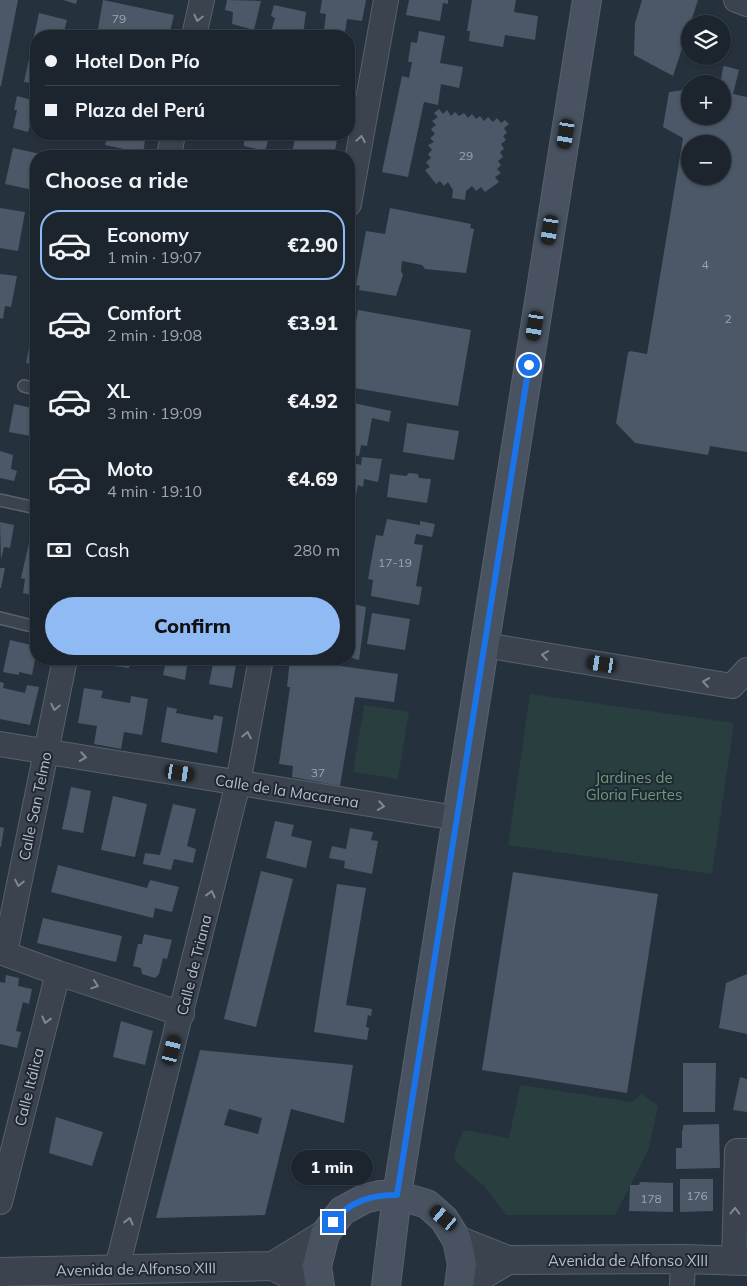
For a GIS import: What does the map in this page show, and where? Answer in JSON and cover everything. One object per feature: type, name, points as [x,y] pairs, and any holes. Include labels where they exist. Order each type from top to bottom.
[{"type":"main road","points":[[386,1286],[397,1195],[587,0]]},
{"type":"main road","points":[[320,1286],[317,1266],[325,1234],[342,1211],[364,1199],[380,1195],[397,1195],[427,1204],[444,1218],[457,1240],[462,1264],[459,1286]]},
{"type":"street","points":[[195,30],[202,0]]},
{"type":"street","points":[[355,167],[386,0]]},
{"type":"street","points":[[736,0],[747,4]]},
{"type":"street","points":[[484,645],[732,686],[747,670]]},
{"type":"street","name":"Calle San Telmo","points":[[2,952],[64,665]]},
{"type":"street","name":"Calle de Triana","points":[[108,1275],[182,1014],[238,783],[260,665]]},
{"type":"street","name":"Calle de la Macarena","points":[[0,744],[456,818]]},
{"type":"street","points":[[2,952],[58,973],[182,1014]]},
{"type":"street","name":"Calle Itálica","points":[[0,1202],[58,973]]},
{"type":"street","points":[[741,1260],[736,1151],[747,1152]]},
{"type":"street","points":[[273,1266],[325,1234]]},
{"type":"street","name":"Avenida de Alfonso XIII","points":[[457,1240],[508,1260],[741,1260]]},
{"type":"street","points":[[682,1286],[683,1259]]},
{"type":"street","points":[[464,1286],[508,1260]]},
{"type":"street","name":"Avenida de Alfonso XIII","points":[[0,1272],[108,1275],[273,1266],[312,1286]]},
{"type":"lane","points":[[24,386],[30,388]]},
{"type":"lane","points":[[0,500],[30,507]]},
{"type":"lane","points":[[0,618],[30,625]]},
{"type":"green space","name":"Jardines de Gloria Fuertes","points":[[530,694],[734,723],[712,874],[508,845]]},
{"type":"green space","points":[[364,705],[409,712],[398,779],[353,772]]},
{"type":"green space","points":[[520,1085],[632,1102],[642,1094],[658,1106],[648,1151],[615,1215],[506,1215],[485,1187],[454,1160],[455,1151],[463,1130],[509,1138]]},
{"type":"building","points":[[0,0],[18,0],[1,86],[0,86]]},
{"type":"building","points":[[63,0],[77,0],[76,4]]},
{"type":"building","points":[[103,0],[174,15],[170,30],[98,29]]},
{"type":"building","points":[[227,0],[261,1],[254,30],[232,24],[233,12],[225,10]]},
{"type":"building","points":[[322,0],[366,0],[362,21],[347,19],[345,30],[324,30],[326,14],[320,13]]},
{"type":"building","points":[[409,0],[448,0],[448,4],[443,3],[440,21],[406,15]]},
{"type":"building","points":[[472,0],[516,0],[514,12],[538,16],[535,40],[505,35],[503,47],[469,41],[470,31],[467,31]]},
{"type":"building","points":[[642,0],[698,0],[693,15],[681,15],[681,52],[673,76],[634,55],[635,23]]},
{"type":"building","points":[[274,5],[306,12],[304,30],[272,30],[275,18],[271,16]]},
{"type":"building","points":[[39,13],[67,20],[64,30],[35,30]]},
{"type":"building","points":[[419,31],[445,36],[440,63],[463,67],[459,88],[441,84],[438,105],[424,102],[408,177],[382,172],[402,76],[409,78],[412,62],[408,62],[411,42],[417,43]]},
{"type":"building","points":[[30,54],[30,83],[24,82]]},
{"type":"building","points":[[725,66],[739,70],[733,94],[747,97],[747,452],[710,446],[708,455],[635,443],[616,423],[628,353],[630,351],[647,354],[681,150],[681,185],[731,185],[731,135],[681,135],[681,137],[663,127],[669,92],[681,90],[681,125],[731,125],[731,75],[722,75],[723,67]]},
{"type":"building","points":[[17,96],[30,99],[30,125],[28,132],[13,128],[17,110],[14,110]]},
{"type":"building","points":[[439,109],[443,114],[447,110],[451,116],[455,112],[459,116],[464,113],[468,118],[472,114],[476,119],[480,116],[484,121],[488,117],[493,122],[497,118],[501,123],[505,120],[509,124],[504,128],[507,133],[503,136],[506,140],[501,144],[504,149],[500,152],[503,157],[498,161],[501,165],[497,169],[501,173],[495,177],[499,182],[485,192],[481,187],[476,191],[472,186],[466,191],[465,200],[452,198],[453,190],[448,182],[444,186],[440,181],[436,184],[425,170],[430,167],[426,162],[431,158],[428,154],[432,150],[428,145],[434,142],[430,138],[435,134],[431,129],[436,125],[432,121],[438,117],[434,113]]},
{"type":"building","points":[[106,140],[145,140],[143,150],[129,150],[105,145]]},
{"type":"building","points":[[244,140],[268,140],[265,150],[244,146]]},
{"type":"building","points":[[295,140],[337,140],[335,150],[293,150]]},
{"type":"building","points":[[13,148],[30,152],[30,189],[5,184]]},
{"type":"building","points":[[0,208],[25,212],[18,251],[0,248]]},
{"type":"building","points":[[390,208],[471,224],[470,228],[474,229],[466,273],[425,269],[422,265],[402,261],[401,271],[403,275],[396,296],[359,290],[360,286],[356,285],[366,231],[385,234]]},
{"type":"building","points":[[0,274],[17,276],[11,307],[5,306],[3,319],[0,318]]},
{"type":"building","points":[[358,310],[471,330],[458,406],[355,388],[355,327]]},
{"type":"building","points":[[30,343],[30,364],[26,363]]},
{"type":"building","points":[[355,403],[391,411],[389,422],[372,418],[367,446],[361,445],[359,456],[355,455]]},
{"type":"building","points":[[14,404],[30,408],[30,436],[9,432]]},
{"type":"building","points":[[407,423],[459,431],[454,460],[403,452]]},
{"type":"building","points":[[0,451],[13,455],[11,469],[17,471],[14,481],[0,478]]},
{"type":"building","points":[[362,457],[382,459],[378,482],[364,479],[363,487],[358,485],[356,495],[355,464],[361,465]]},
{"type":"building","points":[[409,473],[418,474],[419,478],[431,479],[427,503],[387,497],[390,474],[406,476]]},
{"type":"building","points":[[387,519],[420,525],[420,521],[435,524],[432,537],[416,534],[414,544],[423,545],[416,586],[422,587],[419,605],[371,596],[373,580],[368,579],[376,535],[383,536]]},
{"type":"building","points":[[0,522],[14,525],[10,548],[4,547],[1,560]]},
{"type":"building","points":[[29,543],[30,595],[23,593],[25,579],[21,578]]},
{"type":"building","points":[[0,568],[5,568],[1,588],[0,588]]},
{"type":"building","points":[[355,604],[366,607],[359,660],[355,659]]},
{"type":"building","points":[[372,613],[410,619],[405,650],[367,644]]},
{"type":"building","points":[[10,640],[30,645],[30,665],[34,665],[32,675],[19,672],[19,675],[3,672]]},
{"type":"building","points":[[106,665],[130,665],[129,668]]},
{"type":"building","points":[[158,665],[187,665],[185,680],[163,675],[165,666]]},
{"type":"building","points":[[213,665],[236,665],[232,688],[209,684]]},
{"type":"building","points":[[289,665],[333,665],[398,674],[394,702],[355,697],[340,786],[292,777],[293,766],[279,764],[290,687],[287,687]]},
{"type":"building","points":[[0,682],[4,683],[3,688],[25,693],[27,685],[39,687],[30,725],[0,719]]},
{"type":"building","points":[[84,688],[103,691],[101,698],[130,703],[131,696],[148,699],[142,735],[124,732],[121,749],[94,744],[97,726],[78,723]]},
{"type":"building","points":[[167,707],[177,709],[176,713],[213,720],[214,715],[223,717],[217,753],[161,742]]},
{"type":"building","points":[[71,787],[91,791],[83,833],[62,829]]},
{"type":"building","points":[[113,796],[147,804],[135,857],[101,850]]},
{"type":"building","points":[[173,804],[196,809],[187,846],[196,849],[193,863],[174,859],[171,870],[143,864],[145,853],[160,855]]},
{"type":"building","points":[[275,821],[294,825],[291,836],[312,841],[306,868],[266,858]]},
{"type":"building","points":[[0,827],[4,828],[1,847],[0,847]]},
{"type":"building","points":[[350,828],[373,832],[371,840],[378,841],[372,874],[344,868],[345,861],[329,858],[332,846],[346,849]]},
{"type":"building","points":[[58,865],[147,888],[150,880],[179,887],[172,912],[155,908],[153,918],[51,892]]},
{"type":"building","points":[[261,871],[293,879],[256,1027],[224,1019]]},
{"type":"building","points":[[513,872],[658,894],[627,1093],[482,1070]]},
{"type":"building","points":[[337,884],[366,888],[346,1005],[372,1009],[371,1016],[368,1015],[366,1027],[369,1028],[367,1040],[314,1032]]},
{"type":"building","points":[[43,918],[122,936],[116,962],[37,943]]},
{"type":"building","points":[[144,934],[172,940],[167,959],[163,958],[159,974],[155,978],[142,974],[141,968],[133,966],[138,944],[142,944]]},
{"type":"building","points":[[747,974],[747,1034],[719,1028],[726,983]]},
{"type":"building","points":[[6,975],[19,978],[18,986],[32,989],[29,1004],[23,1002],[16,1031],[21,1032],[17,1048],[0,1044],[0,982],[5,983]]},
{"type":"building","points":[[121,1021],[153,1031],[145,1065],[113,1057]]},
{"type":"building","points":[[200,1050],[353,1065],[344,1123],[291,1109],[265,1215],[156,1218]],"holes":[[[229,1109],[262,1118],[258,1134],[224,1125]]]},
{"type":"building","points":[[683,1063],[716,1063],[715,1112],[683,1112]]},
{"type":"building","points":[[740,1077],[747,1079],[747,1112],[733,1110]]},
{"type":"building","points":[[56,1117],[103,1132],[92,1166],[49,1153]]},
{"type":"building","points":[[719,1124],[720,1168],[676,1169],[676,1148],[682,1148],[683,1125]]},
{"type":"building","points":[[680,1179],[713,1179],[713,1211],[680,1212]]},
{"type":"building","points":[[640,1182],[673,1183],[673,1212],[629,1211],[630,1185],[639,1185]]},
{"type":"route","points":[[333,1222],[342,1211],[364,1199],[380,1195],[397,1195],[529,365]]}]
